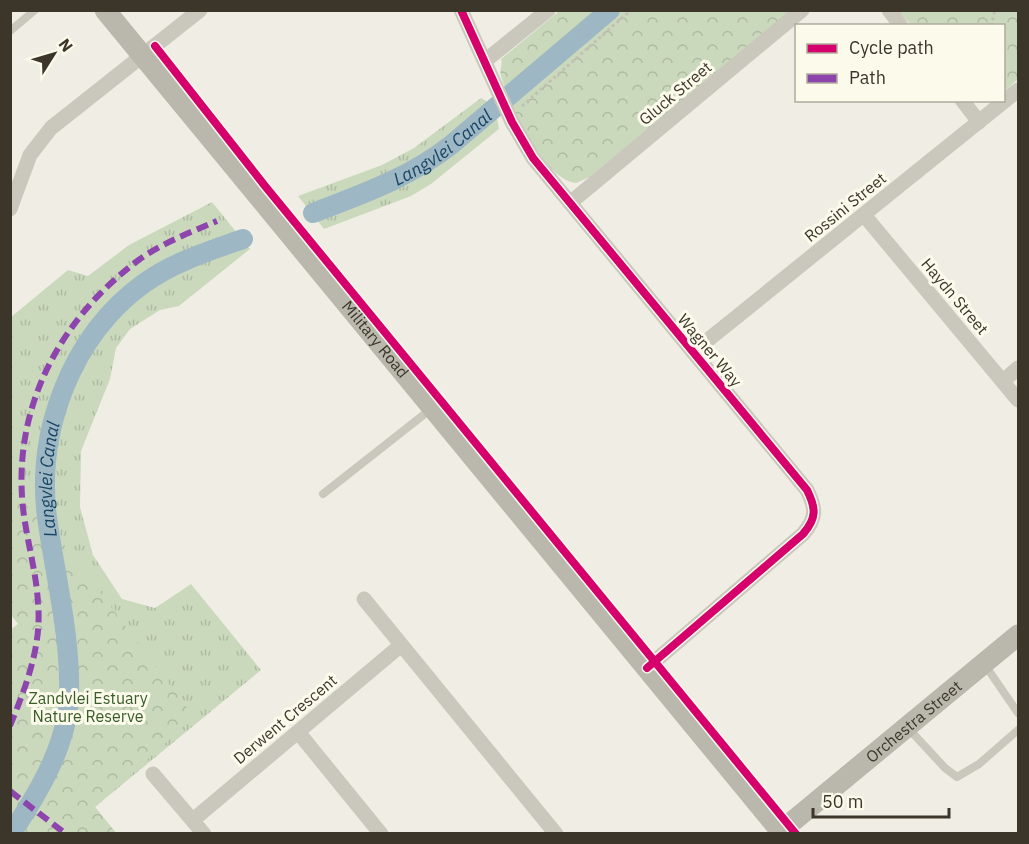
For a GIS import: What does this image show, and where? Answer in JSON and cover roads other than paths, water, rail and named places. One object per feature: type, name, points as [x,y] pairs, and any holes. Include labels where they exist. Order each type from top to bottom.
[{"type":"main road","name":"Military Road","points":[[105,10],[780,833]]},
{"type":"main road","name":"Orchestra Street","points":[[780,833],[1018,635]]},
{"type":"street","points":[[10,209],[30,155],[51,128],[200,10]]},
{"type":"street","name":"Wagner Way","points":[[461,10],[498,92],[529,152],[807,490],[815,514],[812,524],[803,534],[646,668]]},
{"type":"street","points":[[485,61],[548,10]]},
{"type":"street","name":"Gluck Street","points":[[570,203],[802,10]]},
{"type":"street","points":[[889,10],[900,24]]},
{"type":"street","name":"Rossini Street","points":[[1005,101],[1018,90]]},
{"type":"street","points":[[964,102],[980,122]]},
{"type":"street","name":"Rossini Street","points":[[693,352],[1004,102]]},
{"type":"street","name":"Haydn Street","points":[[864,215],[1018,400]]},
{"type":"street","points":[[1003,381],[1018,368]]},
{"type":"street","points":[[364,600],[556,834]]},
{"type":"street","name":"Derwent Crescent","points":[[193,820],[400,646]]},
{"type":"street","points":[[298,732],[381,834]]},
{"type":"street","points":[[153,774],[204,834]]},
{"type":"lane","points":[[10,31],[35,10]]},
{"type":"lane","points":[[323,494],[432,408]]},
{"type":"lane","points":[[984,663],[1018,713]]},
{"type":"lane","points":[[907,727],[945,768],[957,777],[980,764],[1018,730]]},
{"type":"waterway","name":"Langvlei Canal","points":[[313,213],[385,184],[435,157],[610,10]]},
{"type":"waterway","name":"Langvlei Canal","points":[[11,834],[49,769],[57,752],[67,715],[68,651],[47,517],[45,484],[47,451],[64,387],[96,330],[118,305],[143,284],[179,263],[243,239]]},
{"type":"park label","name":"Zandvlei Estuary Nature Reserve","points":[[88,707]]}]
